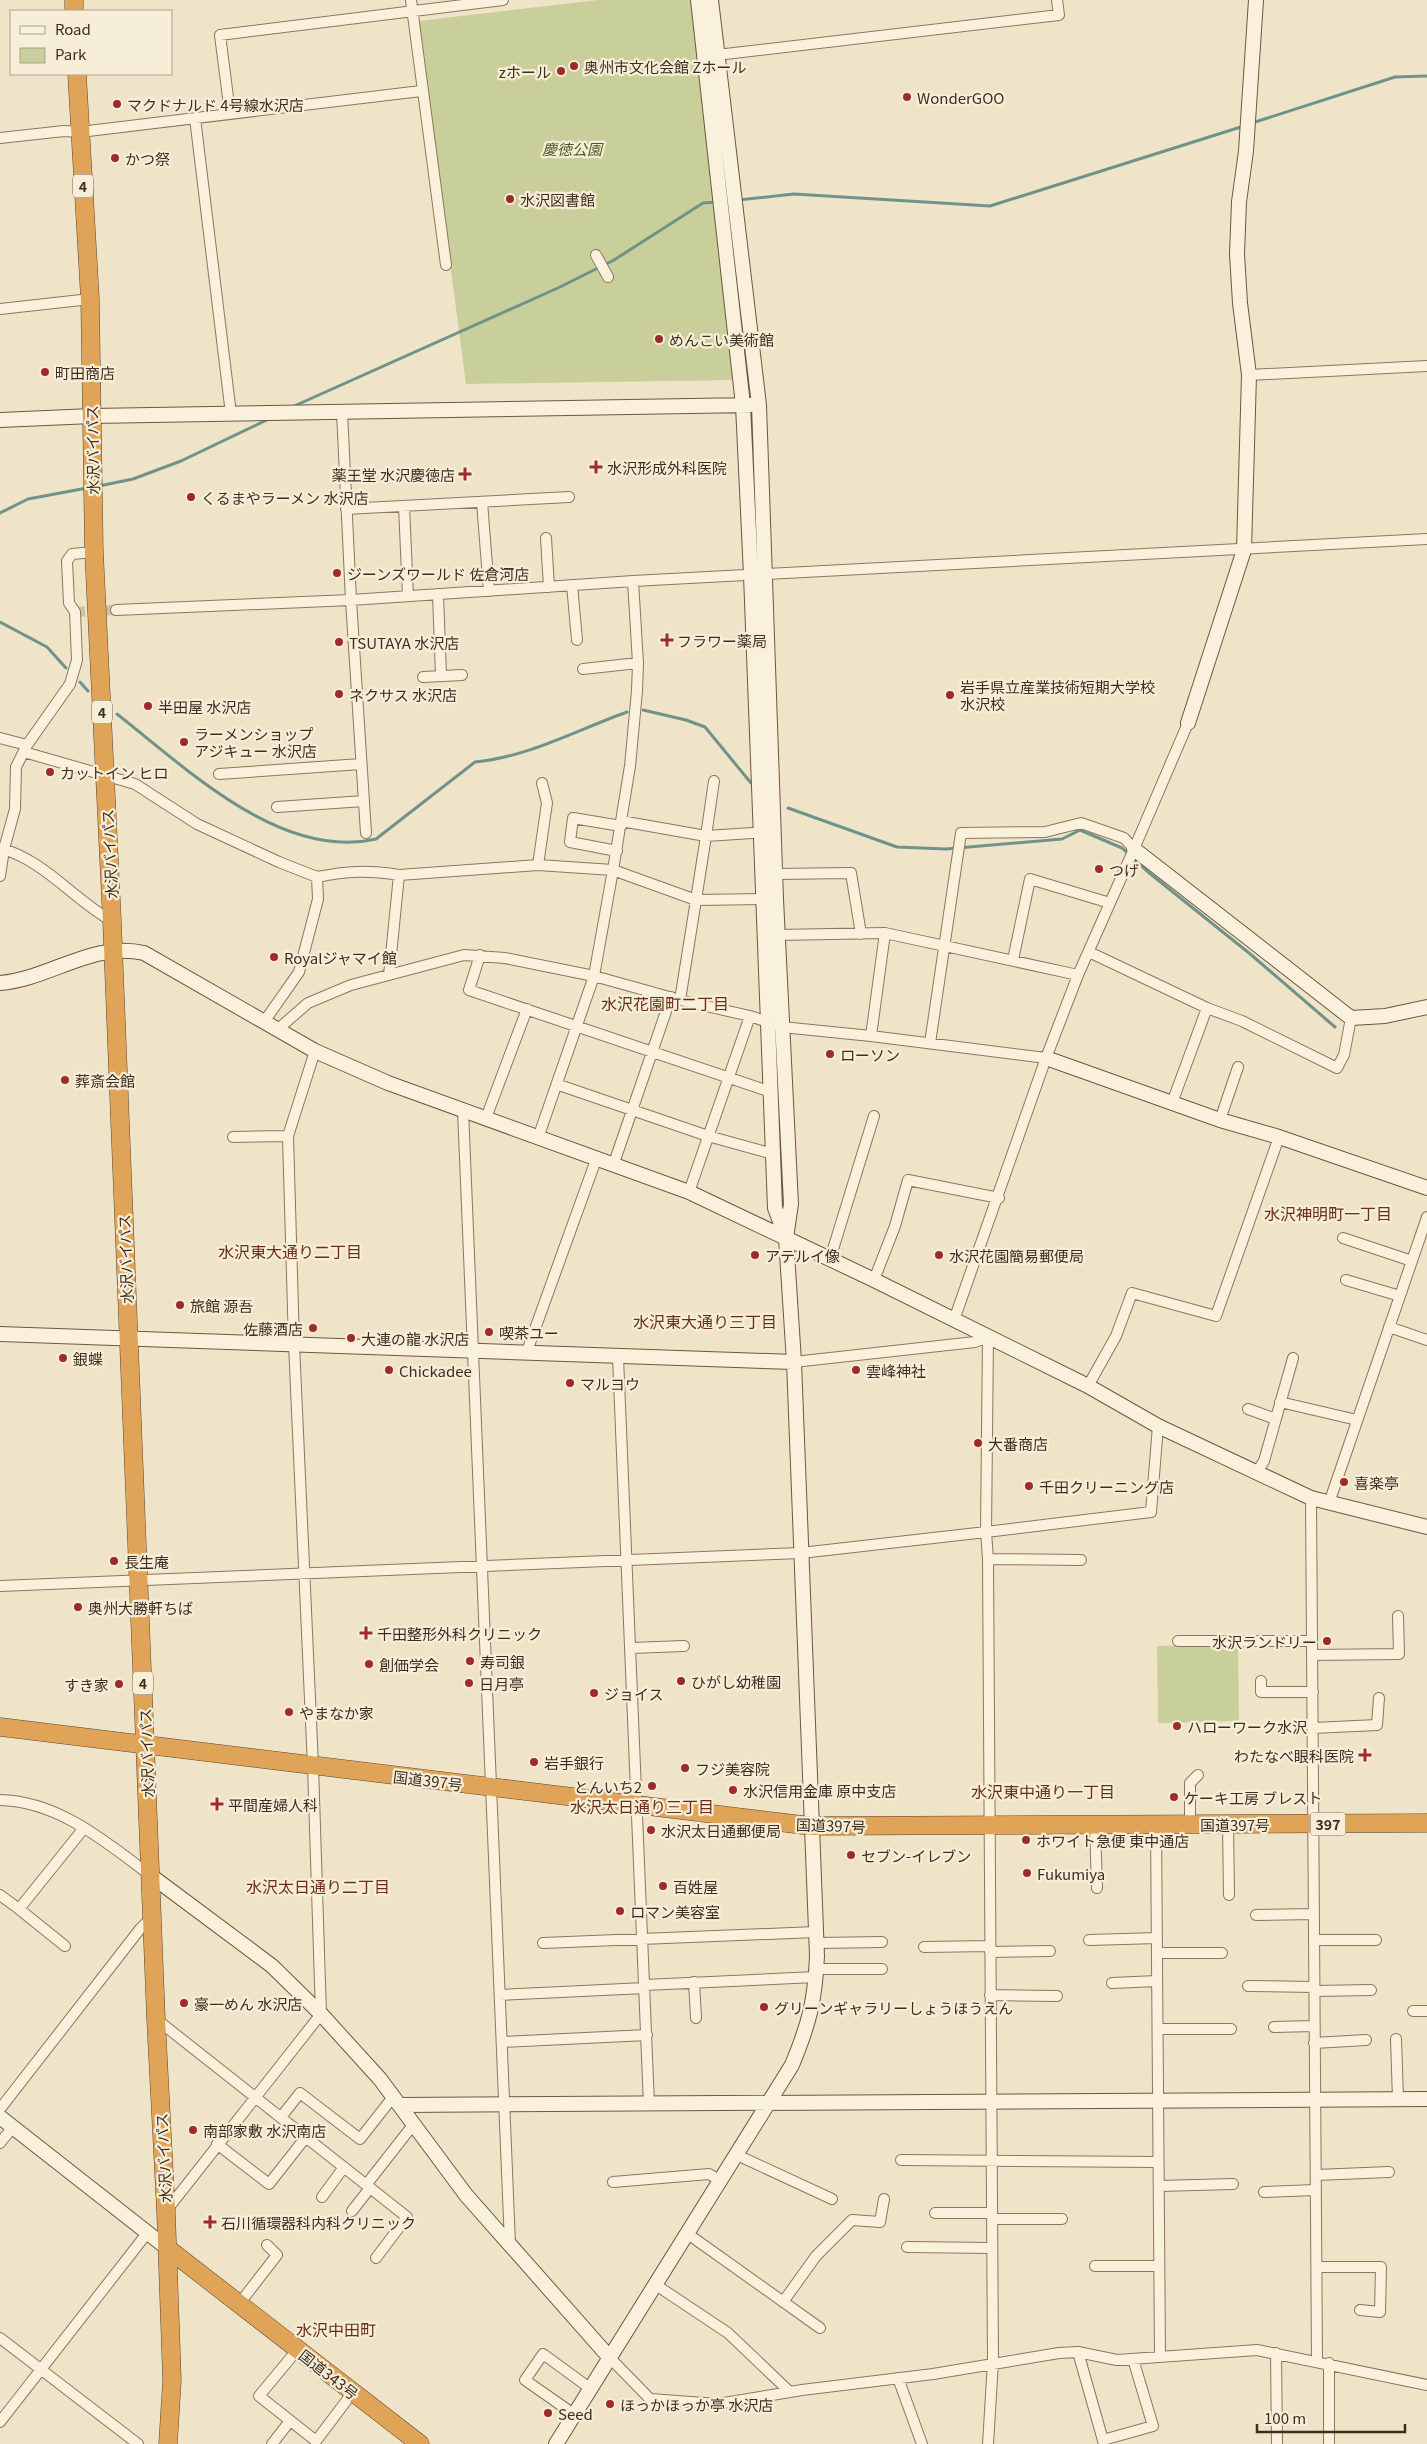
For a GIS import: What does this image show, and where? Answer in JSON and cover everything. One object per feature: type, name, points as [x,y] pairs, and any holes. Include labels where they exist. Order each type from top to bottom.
[{"type":"highway","name":"水沢バイパス","points":[[77,75],[90,299],[94,552],[112,921],[156,2019],[168,2248],[172,2380],[168,2444]]},
{"type":"highway","name":"国道397号","points":[[0,1727],[145,1743],[313,1766],[811,1826],[1427,1823]]},
{"type":"highway","name":"国道343号","points":[[168,2248],[420,2444]]},
{"type":"street","points":[[230,113],[220,35],[412,5],[503,0]]},
{"type":"street","points":[[698,0],[743,406],[758,575]]},
{"type":"street","points":[[711,0],[759,405],[758,575],[770,899],[769,1023],[773,1154],[775,1208],[786,1238]]},
{"type":"street","points":[[717,55],[1059,15],[1057,0]]},
{"type":"street","points":[[954,1320],[999,1198],[1046,1058],[1078,975],[1188,723],[1244,550],[1249,375],[1240,303],[1238,254],[1239,202],[1246,151],[1256,0]]},
{"type":"street","points":[[412,5],[446,265]]},
{"type":"street","points":[[0,138],[64,131],[80,132],[422,90]]},
{"type":"street","points":[[194,118],[231,414]]},
{"type":"street","points":[[598,257],[607,275]]},
{"type":"street","points":[[0,309],[90,299]]},
{"type":"street","points":[[1249,375],[1427,366]]},
{"type":"street","points":[[0,420],[92,416],[759,405]]},
{"type":"street","points":[[342,412],[351,600],[366,833]]},
{"type":"street","points":[[346,509],[569,497]]},
{"type":"street","points":[[482,502],[489,591]]},
{"type":"street","points":[[404,506],[408,596]]},
{"type":"street","points":[[546,538],[548,587]]},
{"type":"street","points":[[116,610],[351,600],[633,581],[1427,539]]},
{"type":"street","points":[[0,876],[2,849],[15,809],[16,767],[26,748],[70,684],[77,660],[75,612],[69,602],[67,561],[72,554],[94,552]]},
{"type":"street","points":[[538,1138],[559,1085],[594,976],[621,824],[630,766],[638,663],[633,581]]},
{"type":"street","points":[[572,585],[577,640]]},
{"type":"street","points":[[438,594],[441,676]]},
{"type":"street","points":[[583,669],[638,663]]},
{"type":"street","points":[[423,677],[462,675]]},
{"type":"street","points":[[0,738],[105,776],[135,784],[197,824],[317,878],[351,871],[376,871],[399,875],[538,865],[613,870],[696,900],[770,899]]},
{"type":"street","points":[[219,774],[362,764]]},
{"type":"street","points":[[614,1163],[653,1052],[676,999],[696,900],[714,781]]},
{"type":"street","points":[[538,865],[547,803],[542,783]]},
{"type":"street","points":[[278,806],[364,801]]},
{"type":"street","points":[[616,851],[570,842],[573,818],[706,836],[768,832]]},
{"type":"street","points":[[930,1043],[961,833],[1045,832],[1081,823],[1124,838],[1134,849],[1350,1018],[1384,1016],[1427,1007]]},
{"type":"street","points":[[556,2444],[770,2104],[792,2065],[808,2026],[816,1973],[817,1937],[811,1826],[794,1362],[786,1238],[791,1204],[778,936],[770,899],[775,874],[768,832]]},
{"type":"street","points":[[2,849],[28,860],[96,912],[112,921]]},
{"type":"street","points":[[775,874],[851,873],[861,934]]},
{"type":"street","points":[[389,975],[399,875]]},
{"type":"street","points":[[264,1022],[299,972],[318,899],[317,878]]},
{"type":"street","points":[[1013,960],[1030,879],[1110,903]]},
{"type":"street","points":[[778,936],[885,933],[944,944],[1078,975]]},
{"type":"street","points":[[871,1036],[885,933]]},
{"type":"street","points":[[0,983],[28,979],[76,959],[112,951],[128,949],[144,953],[315,1051],[388,1083],[538,1138],[614,1163],[689,1192],[988,1336],[1088,1386],[1158,1426],[1311,1498],[1427,1527]]},
{"type":"street","points":[[1088,952],[1206,1008],[1242,1021],[1337,1068],[1344,1055],[1350,1018]]},
{"type":"street","points":[[277,1030],[308,1003],[351,986],[464,955],[505,958],[594,976],[676,999],[750,1016],[782,1027],[1046,1058],[1220,1120],[1279,1137],[1427,1188]]},
{"type":"street","points":[[480,955],[469,990],[578,1025],[771,1092]]},
{"type":"street","points":[[1172,1103],[1206,1008]]},
{"type":"street","points":[[486,1118],[527,1009]]},
{"type":"street","points":[[689,1192],[750,1016]]},
{"type":"street","points":[[166,2212],[321,2014],[313,1766],[294,1344],[288,1136],[315,1051]]},
{"type":"street","points":[[1220,1120],[1238,1067]]},
{"type":"street","points":[[559,1085],[708,1136],[773,1154]]},
{"type":"street","points":[[463,1110],[510,2244]]},
{"type":"street","points":[[830,1259],[874,1116]]},
{"type":"street","points":[[233,1137],[288,1136]]},
{"type":"street","points":[[1088,1386],[1116,1336],[1132,1293],[1216,1316],[1279,1137]]},
{"type":"street","points":[[526,1354],[597,1157]]},
{"type":"street","points":[[874,1280],[908,1180],[999,1198]]},
{"type":"street","points":[[1329,1503],[1427,1217]]},
{"type":"street","points":[[1343,1238],[1412,1261]]},
{"type":"street","points":[[1346,1280],[1400,1296]]},
{"type":"street","points":[[1389,1327],[1427,1340]]},
{"type":"street","points":[[0,1334],[794,1362],[975,1342],[988,1336]]},
{"type":"street","points":[[988,1336],[986,1532],[988,1559],[990,2160],[993,2362],[988,2444]]},
{"type":"street","points":[[618,1357],[650,2104]]},
{"type":"street","points":[[1257,1472],[1264,1461],[1293,1358]]},
{"type":"street","points":[[1280,1402],[1357,1420]]},
{"type":"street","points":[[1248,1409],[1276,1419]]},
{"type":"street","points":[[0,1586],[138,1582],[801,1553],[1151,1512],[1158,1426]]},
{"type":"street","points":[[1311,1498],[1317,2361]]},
{"type":"street","points":[[988,1559],[1081,1560]]},
{"type":"street","points":[[1312,1655],[1399,1654],[1398,1616]]},
{"type":"street","points":[[1178,1642],[1312,1641]]},
{"type":"street","points":[[631,1648],[684,1646]]},
{"type":"street","points":[[1261,1681],[1261,1692],[1313,1692]]},
{"type":"street","points":[[1313,1728],[1378,1725],[1378,1698]]},
{"type":"street","points":[[1190,1825],[1190,1783],[1198,1775]]},
{"type":"street","points":[[0,1800],[20,1800],[52,1811],[96,1835],[272,1966],[321,2014],[396,2101],[466,2195],[610,2358],[650,2399],[718,2404],[993,2362],[1078,2352],[1117,2360],[1241,2350],[1317,2361],[1427,2385]]},
{"type":"street","points":[[1228,1824],[1229,1895]]},
{"type":"street","points":[[1095,1825],[1096,1888]]},
{"type":"street","points":[[1156,1825],[1160,2357]]},
{"type":"street","points":[[19,1909],[84,1828]]},
{"type":"street","points":[[0,1895],[65,1946]]},
{"type":"street","points":[[1256,1914],[1314,1914]]},
{"type":"street","points":[[0,2109],[140,1929],[152,1918]]},
{"type":"street","points":[[543,1943],[817,1937],[882,1942]]},
{"type":"street","points":[[1089,1940],[1157,1938]]},
{"type":"street","points":[[1314,1940],[1376,1940]]},
{"type":"street","points":[[924,1947],[1050,1951]]},
{"type":"street","points":[[1157,1953],[1222,1953]]},
{"type":"street","points":[[500,1995],[882,1969]]},
{"type":"street","points":[[1112,1983],[1157,1981]]},
{"type":"street","points":[[694,1982],[696,2018]]},
{"type":"street","points":[[1248,1986],[1371,1990]]},
{"type":"street","points":[[990,1995],[1057,1996]]},
{"type":"street","points":[[1413,2011],[1427,2011]]},
{"type":"street","points":[[156,2019],[407,2217],[376,2258]]},
{"type":"street","points":[[1274,2027],[1314,2026]]},
{"type":"street","points":[[1158,2029],[1232,2030]]},
{"type":"street","points":[[502,2042],[647,2035]]},
{"type":"street","points":[[1396,2039],[1398,2099]]},
{"type":"street","points":[[1314,2043],[1366,2040]]},
{"type":"street","points":[[281,2117],[300,2093],[360,2139],[396,2101],[504,2106],[1427,2099]]},
{"type":"street","points":[[0,2117],[168,2248]]},
{"type":"street","points":[[352,2211],[413,2125]]},
{"type":"street","points":[[0,2143],[13,2127]]},
{"type":"street","points":[[218,2144],[269,2184],[306,2137]]},
{"type":"street","points":[[737,2155],[832,2199]]},
{"type":"street","points":[[901,2160],[1158,2162]]},
{"type":"street","points":[[322,2197],[344,2168]]},
{"type":"street","points":[[1316,2175],[1389,2172]]},
{"type":"street","points":[[613,2182],[709,2174],[721,2181]]},
{"type":"street","points":[[1159,2186],[1233,2184]]},
{"type":"street","points":[[1264,2192],[1316,2190]]},
{"type":"street","points":[[783,2302],[816,2256],[852,2220],[880,2222],[884,2199]]},
{"type":"street","points":[[935,2213],[1062,2219]]},
{"type":"street","points":[[0,2422],[148,2232]]},
{"type":"street","points":[[688,2234],[820,2328]]},
{"type":"street","points":[[239,2304],[276,2255],[267,2245]]},
{"type":"street","points":[[907,2247],[992,2248]]},
{"type":"street","points":[[1095,2266],[1159,2266]]},
{"type":"street","points":[[1316,2267],[1381,2267],[1380,2312],[1360,2310]]},
{"type":"street","points":[[656,2285],[728,2333],[790,2392]]},
{"type":"street","points":[[0,2338],[138,2444]]},
{"type":"street","points":[[298,2349],[259,2396],[290,2421],[316,2441],[353,2392]]},
{"type":"street","points":[[1078,2352],[1104,2442],[1152,2426],[1133,2359]]},
{"type":"street","points":[[575,2415],[525,2380],[543,2354],[591,2389]]},
{"type":"street","points":[[1276,2354],[1277,2444]]},
{"type":"street","points":[[1328,2364],[1329,2444]]},
{"type":"street","points":[[898,2378],[922,2444]]},
{"type":"street","points":[[272,2444],[290,2421]]},
{"type":"green space","name":"慶徳公園","points":[[598,0],[691,0],[736,380],[466,384],[418,21]]},
{"type":"green space","points":[[1238,1644],[1239,1721],[1158,1723],[1157,1646]]},
{"type":"waterway","points":[[1252,123],[1395,77],[1427,76]]},
{"type":"waterway","points":[[738,200],[794,194],[990,206],[1244,126]]},
{"type":"waterway","points":[[292,407],[560,287],[614,260],[703,203],[717,202]]},
{"type":"waterway","points":[[99,486],[133,479],[181,461],[269,419]]},
{"type":"waterway","points":[[0,513],[28,499],[87,488]]},
{"type":"waterway","points":[[0,622],[47,647],[66,668]]},
{"type":"waterway","points":[[80,682],[88,691]]},
{"type":"waterway","points":[[643,710],[686,720],[705,727],[751,783]]},
{"type":"waterway","points":[[117,714],[204,783],[237,805],[270,823],[305,836],[340,842],[376,839],[475,762],[514,755],[533,749],[627,712]]},
{"type":"waterway","points":[[788,808],[897,847],[946,849],[1062,839],[1080,830],[1122,848],[1148,872],[1249,953],[1335,1027]]},
{"type":"tunnel","points":[[75,612],[116,610]]},
{"type":"place","name":"奥州市文化会館 Zホール","points":[[574,66]]},
{"type":"place","name":"zホール","points":[[561,71]]},
{"type":"place","name":"WonderGOO","points":[[907,97]]},
{"type":"place","name":"マクドナルド 4号線水沢店","points":[[117,104]]},
{"type":"place","name":"かつ祭","points":[[115,158]]},
{"type":"place","name":"水沢図書館","points":[[510,199]]},
{"type":"place","name":"めんこい美術館","points":[[659,339]]},
{"type":"place","name":"町田商店","points":[[45,372]]},
{"type":"place","name":"水沢形成外科医院","points":[[596,467]]},
{"type":"place","name":"薬王堂 水沢慶徳店","points":[[465,474]]},
{"type":"place","name":"くるまやラーメン 水沢店","points":[[191,497]]},
{"type":"place","name":"ジーンズワールド 佐倉河店","points":[[337,573]]},
{"type":"place","name":"フラワー薬局","points":[[667,640]]},
{"type":"place","name":"TSUTAYA 水沢店","points":[[339,642]]},
{"type":"place","name":"ネクサス 水沢店","points":[[339,694]]},
{"type":"place","name":"岩手県立産業技術短期大学校 水沢校","points":[[950,695]]},
{"type":"place","name":"半田屋 水沢店","points":[[148,706]]},
{"type":"place","name":"ラーメンショップ アジキュー 水沢店","points":[[184,742]]},
{"type":"place","name":"カットイン ヒロ","points":[[50,772]]},
{"type":"place","name":"つげ","points":[[1099,869]]},
{"type":"place","name":"Royalジャマイ館","points":[[274,957]]},
{"type":"place","name":"ローソン","points":[[830,1054]]},
{"type":"place","name":"葬斎会館","points":[[65,1080]]},
{"type":"place","name":"アテルイ像","points":[[755,1255]]},
{"type":"place","name":"水沢花園簡易郵便局","points":[[939,1255]]},
{"type":"place","name":"旅館 源吾","points":[[180,1305]]},
{"type":"place","name":"佐藤酒店","points":[[313,1328]]},
{"type":"place","name":"喫茶ユー","points":[[489,1332]]},
{"type":"place","name":"大連の龍 水沢店","points":[[351,1338]]},
{"type":"place","name":"銀蝶","points":[[63,1358]]},
{"type":"place","name":"Chickadee","points":[[389,1370]]},
{"type":"place","name":"雲峰神社","points":[[856,1370]]},
{"type":"place","name":"マルヨウ","points":[[570,1383]]},
{"type":"place","name":"大番商店","points":[[978,1443]]},
{"type":"place","name":"喜楽亭","points":[[1344,1482]]},
{"type":"place","name":"千田クリーニング店","points":[[1029,1486]]},
{"type":"place","name":"長生庵","points":[[114,1561]]},
{"type":"place","name":"奥州大勝軒ちば","points":[[78,1607]]},
{"type":"place","name":"千田整形外科クリニック","points":[[366,1633]]},
{"type":"place","name":"水沢ランドリー","points":[[1327,1641]]},
{"type":"place","name":"寿司銀","points":[[470,1661]]},
{"type":"place","name":"創価学会","points":[[369,1664]]},
{"type":"place","name":"ひがし幼稚園","points":[[681,1681]]},
{"type":"place","name":"日月亭","points":[[469,1683]]},
{"type":"place","name":"すき家","points":[[119,1684]]},
{"type":"place","name":"ジョイス","points":[[594,1693]]},
{"type":"place","name":"やまなか家","points":[[289,1712]]},
{"type":"place","name":"ハローワーク水沢","points":[[1177,1726]]},
{"type":"place","name":"わたなべ眼科医院","points":[[1365,1755]]},
{"type":"place","name":"岩手銀行","points":[[534,1762]]},
{"type":"place","name":"フジ美容院","points":[[685,1768]]},
{"type":"place","name":"とんいち2","points":[[652,1786]]},
{"type":"place","name":"水沢信用金庫 原中支店","points":[[733,1790]]},
{"type":"place","name":"ケーキ工房 ブレスト","points":[[1174,1797]]},
{"type":"place","name":"平間産婦人科","points":[[217,1804]]},
{"type":"place","name":"水沢太日通郵便局","points":[[651,1830]]},
{"type":"place","name":"ホワイト急便 東中通店","points":[[1026,1840]]},
{"type":"place","name":"セブン-イレブン","points":[[851,1855]]},
{"type":"place","name":"Fukumiya","points":[[1027,1873]]},
{"type":"place","name":"百姓屋","points":[[663,1886]]},
{"type":"place","name":"ロマン美容室","points":[[620,1911]]},
{"type":"place","name":"豪一めん 水沢店","points":[[184,2003]]},
{"type":"place","name":"グリーンギャラリーしょうほうえん","points":[[764,2007]]},
{"type":"place","name":"南部家敷 水沢南店","points":[[193,2130]]},
{"type":"place","name":"石川循環器科内科クリニック","points":[[210,2222]]},
{"type":"place","name":"ほっかほっか亭 水沢店","points":[[610,2404]]},
{"type":"place","name":"Seed","points":[[548,2413]]},
{"type":"district","name":"水沢花園町二丁目","points":[[665,1003]]},
{"type":"district","name":"水沢神明町一丁目","points":[[1328,1213]]},
{"type":"district","name":"水沢東大通り二丁目","points":[[290,1251]]},
{"type":"district","name":"水沢東大通り三丁目","points":[[705,1321]]},
{"type":"district","name":"水沢東中通り一丁目","points":[[1043,1791]]},
{"type":"district","name":"水沢太日通り三丁目","points":[[642,1806]]},
{"type":"district","name":"水沢太日通り二丁目","points":[[318,1886]]},
{"type":"district","name":"水沢中田町","points":[[336,2329]]}]
